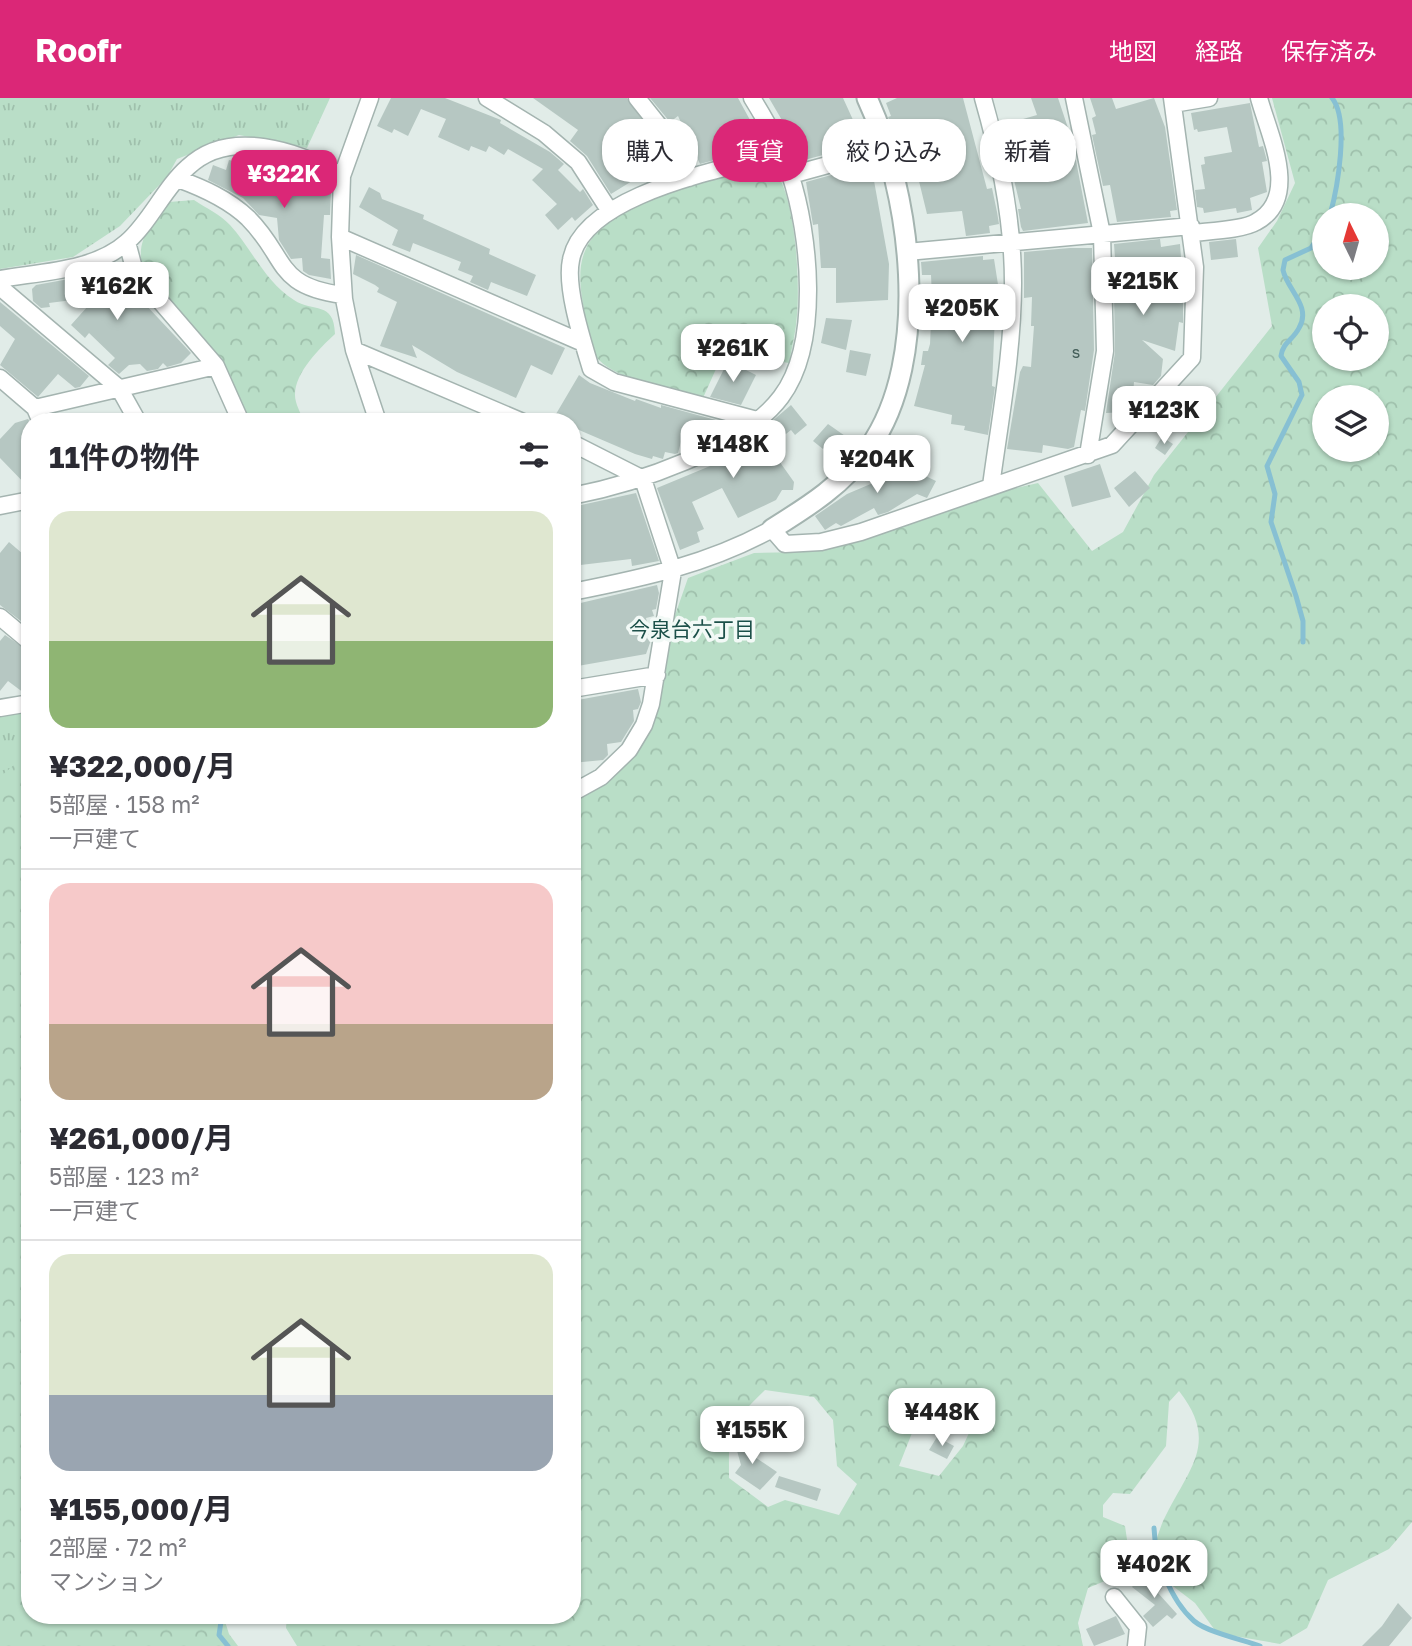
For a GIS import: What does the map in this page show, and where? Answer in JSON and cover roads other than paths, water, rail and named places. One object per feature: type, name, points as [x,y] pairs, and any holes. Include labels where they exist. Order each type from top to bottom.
[{"type":"street","points":[[370,98],[342,176],[340,237],[343,295],[354,350],[375,413]]},
{"type":"street","points":[[488,98],[544,133],[578,162],[609,210]]},
{"type":"street","points":[[637,98],[654,119]]},
{"type":"street","points":[[752,98],[763,119]]},
{"type":"street","points":[[867,98],[875,119]]},
{"type":"street","points":[[983,98],[1011,242],[1013,283],[1009,358],[991,486]]},
{"type":"street","points":[[1074,98],[1102,234],[1105,351],[1088,455]]},
{"type":"street","points":[[772,529],[785,544],[821,542],[895,522],[1112,445],[1192,358],[1196,308],[1192,230],[1173,101],[1209,98]]},
{"type":"street","points":[[907,252],[1255,223],[1276,203],[1282,185],[1259,98]]},
{"type":"street","points":[[0,279],[78,265],[108,254],[127,242],[178,179],[198,159],[226,146],[277,149],[324,166],[342,176]]},
{"type":"street","points":[[178,179],[206,189],[234,206],[249,220],[283,269],[300,284],[321,292],[343,295]]},
{"type":"street","points":[[677,182],[609,210],[591,226],[570,259],[571,282],[591,369],[614,382],[757,420]]},
{"type":"street","points":[[581,494],[643,479],[725,441],[757,420],[780,399],[790,383],[804,338],[807,266],[792,182]]},
{"type":"street","points":[[581,590],[673,571],[736,549],[772,529],[836,486],[855,466],[881,428],[899,375],[907,328],[907,252],[897,182]]},
{"type":"street","points":[[340,237],[583,343]]},
{"type":"street","points":[[127,242],[135,271],[145,286],[216,366],[237,413]]},
{"type":"street","points":[[0,287],[119,388],[133,413]]},
{"type":"street","points":[[354,350],[502,413]]},
{"type":"street","points":[[44,413],[119,388],[216,366]]},
{"type":"street","points":[[0,378],[36,413]]},
{"type":"street","points":[[581,448],[643,479],[673,571],[657,675],[644,725],[629,750],[601,777],[581,788]]},
{"type":"street","points":[[0,506],[21,502]]},
{"type":"street","points":[[0,617],[21,634]]},
{"type":"street","points":[[581,688],[657,675]]},
{"type":"street","points":[[0,708],[21,704]]},
{"type":"street","points":[[1114,1597],[1138,1627],[1136,1646]]},
{"type":"waterway","points":[[1332,98],[1337,108],[1341,138],[1333,203]]},
{"type":"waterway","points":[[1303,642],[1303,621],[1271,522],[1275,494],[1267,466],[1302,395],[1299,382],[1281,356],[1284,347],[1299,328],[1303,312],[1285,277],[1285,260],[1312,246]]},
{"type":"waterway","points":[[1154,1528],[1157,1552],[1165,1578],[1185,1612],[1207,1629],[1260,1646]]},
{"type":"waterway","points":[[221,1624],[219,1635],[228,1646]]},
{"type":"district","name":"今泉台六丁目","points":[[692,630]]}]
